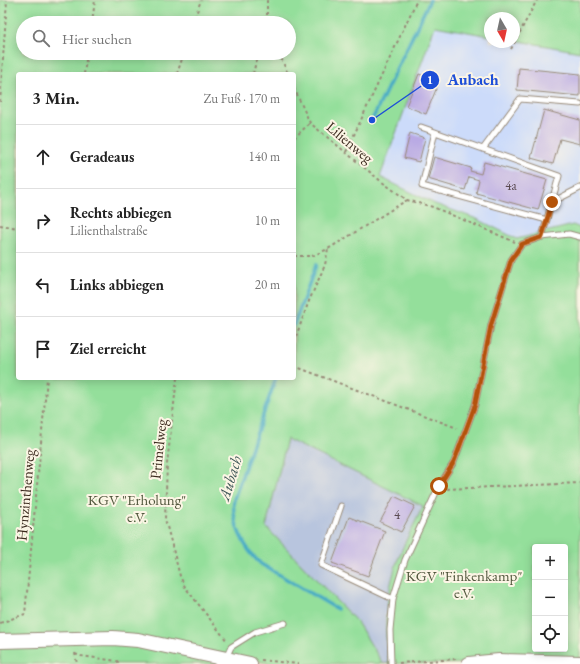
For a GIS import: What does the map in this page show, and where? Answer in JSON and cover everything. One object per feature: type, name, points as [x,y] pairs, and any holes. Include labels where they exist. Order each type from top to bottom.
[{"type":"street","points":[[0,641],[113,638],[138,640],[228,653],[250,664]]},
{"type":"street","points":[[469,664],[499,661],[580,663]]},
{"type":"lane","points":[[483,149],[520,99],[580,104]]},
{"type":"lane","points":[[421,127],[558,176],[542,237]]},
{"type":"lane","points":[[435,132],[422,186],[547,220]]},
{"type":"lane","points":[[552,202],[580,188]]},
{"type":"lane","points":[[391,664],[390,630],[393,599],[406,560],[439,486],[454,462],[466,432],[475,405],[491,325],[511,260],[522,244],[542,237],[569,234],[580,237]]},
{"type":"lane","points":[[341,506],[321,566],[393,599]]},
{"type":"lane","points":[[228,653],[255,632],[285,623]]},
{"type":"path","points":[[0,102],[8,0]]},
{"type":"path","points":[[93,16],[95,0]]},
{"type":"path","points":[[195,16],[201,0]]},
{"type":"path","points":[[267,0],[267,16]]},
{"type":"path","points":[[346,152],[418,0]]},
{"type":"path","points":[[511,49],[537,0]]},
{"type":"path","points":[[84,72],[86,60]]},
{"type":"path","points":[[178,72],[182,60]]},
{"type":"path","points":[[253,72],[256,60]]},
{"type":"path","points":[[282,60],[287,72]]},
{"type":"path","name":"Lilienweg","points":[[296,92],[310,123],[382,182],[407,200]]},
{"type":"path","points":[[296,136],[310,123]]},
{"type":"path","points":[[296,256],[312,256],[328,249],[407,200],[433,207],[522,244]]},
{"type":"path","points":[[0,225],[16,228]]},
{"type":"path","points":[[296,337],[309,301],[325,265],[328,249]]},
{"type":"path","points":[[296,367],[466,432]]},
{"type":"path","name":"Hynzinthenweg","points":[[0,623],[25,614],[47,380]]},
{"type":"path","name":"Primelweg","points":[[177,380],[167,464],[165,519],[180,576],[185,587],[220,631],[228,653]]},
{"type":"path","points":[[439,486],[449,490],[580,483]]},
{"type":"path","points":[[76,654],[117,661],[120,664]]},
{"type":"shaded area","points":[[435,26],[484,35],[484,48],[520,48],[520,41],[580,52],[580,228],[573,225],[517,239],[477,219],[435,204],[380,177]]},
{"type":"shaded area","points":[[287,439],[423,506],[399,558],[388,595],[385,619],[389,663],[383,664],[357,622],[266,527]]},
{"type":"green space","name":"KGV \"Erholung\" e.V.","points":[[0,0],[580,0],[580,52],[520,41],[520,12],[484,12],[484,35],[435,26],[380,177],[435,204],[477,219],[517,239],[573,225],[580,228],[580,663],[385,664],[389,663],[386,623],[388,598],[394,572],[401,552],[423,506],[287,439],[266,527],[357,622],[383,664],[276,664],[138,638],[223,664],[0,664]]},
{"type":"building","points":[[519,68],[580,74],[580,96],[517,90]]},
{"type":"building","points":[[419,74],[439,82],[426,114],[406,106]]},
{"type":"building","points":[[544,110],[580,120],[580,144],[560,139],[553,164],[531,158]]},
{"type":"building","points":[[410,133],[425,138],[419,162],[404,158]]},
{"type":"building","points":[[434,157],[471,168],[470,171],[481,174],[484,162],[547,180],[538,210],[476,193],[479,180],[469,177],[465,190],[428,179]]},
{"type":"building","points":[[394,496],[415,506],[401,532],[380,522]]},
{"type":"building","points":[[349,517],[385,531],[368,576],[332,563]]},
{"type":"waterway","name":"Aubach","points":[[372,120],[430,0]]},
{"type":"waterway","name":"Aubach","points":[[296,320],[316,265]]},
{"type":"waterway","name":"Aubach","points":[[275,380],[234,499],[237,526],[249,551],[261,564],[337,609]]},
{"type":"place","name":"Aubach","points":[[372,120]]},
{"type":"route","points":[[439,486],[454,462],[475,405],[491,325],[511,260],[522,244],[542,237],[552,202]]},
{"type":"park label","name":"KGV \"Finkenkamp\" e.V.","points":[[464,584]]}]
